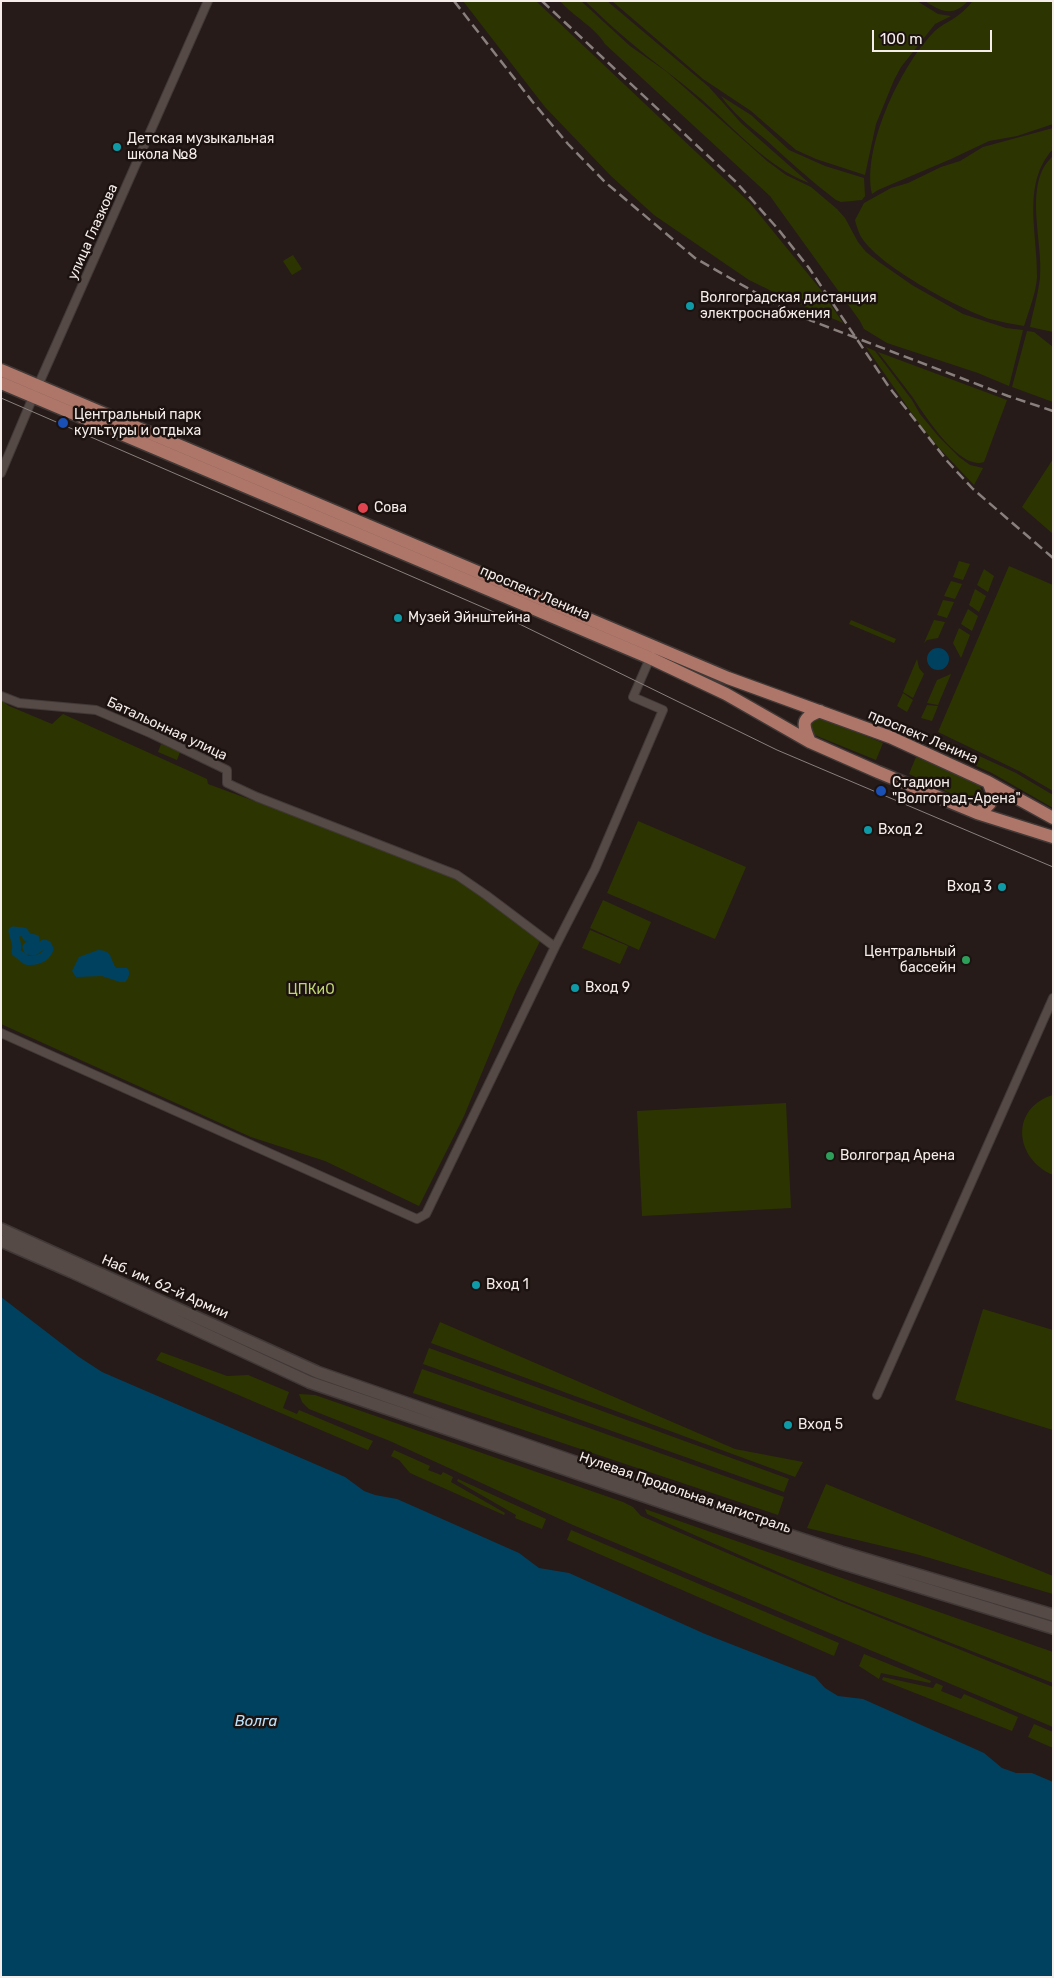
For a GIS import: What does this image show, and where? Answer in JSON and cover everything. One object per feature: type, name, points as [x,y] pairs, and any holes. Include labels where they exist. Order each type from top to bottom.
[{"type":"main road","name":"проспект Ленина","points":[[1,370],[728,678],[890,737],[988,782],[1053,818]]},
{"type":"main road","name":"проспект Ленина","points":[[1,383],[650,658],[726,694],[810,742],[878,772],[977,813],[1053,837]]},
{"type":"main road","points":[[810,742],[804,725],[805,720],[820,711]]},
{"type":"main road","points":[[977,813],[988,807],[991,802],[993,795],[988,782]]},
{"type":"main road","name":"Наб. им. 62-й Армии","points":[[1,1229],[317,1372]]},
{"type":"main road","name":"Наб. им. 62-й Армии","points":[[1,1241],[309,1382]]},
{"type":"main road","name":"Нулевая Продольная магистраль","points":[[317,1372],[737,1518],[1053,1615]]},
{"type":"main road","name":"Нулевая Продольная магистраль","points":[[309,1382],[841,1563],[1053,1628]]},
{"type":"street","name":"улица Глазкова","points":[[1,473],[208,1]]},
{"type":"street","points":[[1,1033],[417,1219],[426,1214],[555,947],[595,869],[663,710],[633,697],[650,658]]},
{"type":"street","name":"Батальонная улица","points":[[1,696],[18,703],[103,712],[228,770],[227,783],[257,797],[456,875],[486,894],[555,947]]},
{"type":"street","points":[[877,1395],[1053,998]]},
{"type":"green space","points":[[463,1],[536,1],[750,203],[821,290],[843,323],[749,280],[654,215],[611,176],[545,107]]},
{"type":"green space","points":[[560,1],[581,1],[630,46],[667,72],[767,161],[786,175],[811,187],[837,209],[845,218],[858,242],[866,252],[879,262],[912,285],[963,314],[1006,328],[1023,330],[1009,386],[978,373],[887,343],[864,329],[770,196]]},
{"type":"green space","points":[[585,1],[607,1],[709,87],[741,123],[809,183],[794,176],[765,157],[701,99],[624,37]]},
{"type":"green space","points":[[612,1],[917,1],[938,14],[951,16],[935,24],[901,67],[876,124],[865,175],[816,159],[796,150],[751,111],[703,79]]},
{"type":"green space","points":[[925,1],[968,1],[957,9],[947,11],[936,8]]},
{"type":"green space","points":[[973,1],[1053,1],[1053,124],[1017,136],[989,141],[872,194],[870,175],[873,154],[878,132],[896,87],[932,34],[939,27],[959,15]]},
{"type":"green space","points":[[721,96],[751,115],[789,150],[825,166],[864,178],[865,196],[862,200],[841,202],[836,200],[742,119]]},
{"type":"green space","points":[[1053,128],[1053,149],[1043,163],[1037,178],[1034,194],[1033,210],[1037,277],[1034,295],[1024,326],[990,319],[958,305],[919,284],[883,259],[869,247],[860,235],[855,220],[864,203],[891,188],[908,183],[941,167],[960,161],[983,147]]},
{"type":"green space","points":[[1053,156],[1053,332],[1030,327],[1040,278],[1036,214],[1038,182],[1044,168]]},
{"type":"green space","points":[[293,255],[302,269],[292,275],[283,261]]},
{"type":"green space","points":[[1027,331],[1034,332],[1053,347],[1053,402],[1012,387]]},
{"type":"green space","points":[[866,347],[875,351],[912,400],[920,414],[939,437],[970,465],[983,468],[974,485],[939,448],[918,422]]},
{"type":"green space","points":[[878,352],[1007,400],[984,462],[974,462],[964,458],[953,449],[933,426]]},
{"type":"green space","points":[[1053,459],[1053,534],[1022,507]]},
{"type":"green space","points":[[959,561],[970,564],[963,580],[953,577]]},
{"type":"green space","points":[[1009,566],[1053,585],[1053,791],[1019,771],[938,732]]},
{"type":"green space","points":[[984,569],[994,576],[988,592],[977,585]]},
{"type":"green space","points":[[951,581],[962,584],[955,599],[944,596]]},
{"type":"green space","points":[[975,589],[986,596],[979,612],[969,605]]},
{"type":"green space","points":[[943,600],[954,602],[947,618],[937,615]]},
{"type":"green space","points":[[968,609],[978,616],[972,631],[961,624]]},
{"type":"green space","points":[[851,620],[896,639],[894,643],[849,624]]},
{"type":"green space","points":[[934,620],[945,622],[938,638],[927,640],[924,643]]},
{"type":"green space","points":[[959,628],[970,635],[961,658],[953,643]]},
{"type":"green space","points":[[917,659],[919,668],[924,674],[913,698],[903,692]]},
{"type":"green space","points":[[951,674],[938,705],[927,703],[937,680]]},
{"type":"green space","points":[[903,693],[913,700],[907,712],[897,706]]},
{"type":"green space","name":"ЦПКиО","points":[[1,700],[9,706],[52,724],[63,714],[207,779],[208,784],[452,874],[541,939],[516,990],[464,1116],[419,1206],[325,1161],[251,1137],[1,1024]]},
{"type":"green space","points":[[927,705],[938,706],[932,721],[921,718]]},
{"type":"green space","points":[[821,718],[883,743],[876,760],[812,734],[810,729],[812,722]]},
{"type":"green space","points":[[936,736],[1016,773],[1053,795],[1053,808],[992,773],[932,746]]},
{"type":"green space","points":[[161,744],[180,752],[177,760],[158,752]]},
{"type":"green space","points":[[916,757],[979,784],[982,796],[979,800],[972,803],[909,774]]},
{"type":"green space","points":[[638,821],[746,867],[715,939],[607,893]]},
{"type":"green space","points":[[603,900],[651,922],[639,950],[590,928]]},
{"type":"green space","points":[[590,930],[628,946],[620,964],[582,948]]},
{"type":"green space","points":[[1053,1095],[1053,1175],[1040,1167],[1030,1157],[1022,1134],[1024,1122],[1029,1111],[1039,1101]]},
{"type":"green space","points":[[786,1103],[791,1208],[642,1216],[637,1111]]},
{"type":"green space","points":[[983,1309],[1053,1330],[1053,1430],[955,1400]]},
{"type":"green space","points":[[440,1322],[735,1449],[803,1462],[795,1477],[431,1343]]},
{"type":"green space","points":[[429,1348],[789,1479],[784,1492],[423,1364]]},
{"type":"green space","points":[[161,1352],[227,1376],[248,1375],[289,1392],[283,1408],[297,1414],[299,1410],[373,1441],[368,1450],[156,1360]]},
{"type":"green space","points":[[422,1369],[784,1497],[778,1515],[413,1393]]},
{"type":"green space","points":[[299,1394],[315,1395],[623,1502],[633,1507],[641,1516],[839,1601],[1053,1687],[1053,1727],[573,1525],[390,1441],[309,1409],[302,1402]]},
{"type":"green space","points":[[394,1450],[430,1466],[428,1470],[441,1475],[443,1472],[453,1477],[451,1482],[505,1513],[504,1515],[410,1473],[399,1460],[391,1456]]},
{"type":"green space","points":[[458,1479],[546,1519],[542,1529],[515,1518],[516,1515],[457,1481]]},
{"type":"green space","points":[[826,1484],[1053,1576],[1053,1594],[916,1554],[807,1528]]},
{"type":"green space","points":[[645,1509],[1053,1652],[1053,1683],[839,1599],[647,1514]]},
{"type":"green space","points":[[571,1530],[839,1643],[834,1656],[567,1540]]},
{"type":"green space","points":[[864,1654],[931,1681],[930,1683],[881,1673],[879,1679],[859,1666]]},
{"type":"green space","points":[[883,1677],[933,1688],[936,1683],[943,1686],[941,1691],[961,1699],[964,1694],[1018,1717],[1012,1731],[882,1680]]},
{"type":"green space","points":[[1034,1724],[1053,1732],[1053,1748],[1028,1737]]},
{"type":"water","points":[[938,648],[946,651],[949,659],[946,667],[938,670],[930,667],[927,659],[930,651]]},
{"type":"water","points":[[98,950],[110,955],[116,968],[127,968],[129,975],[125,982],[102,976],[76,977],[72,971],[79,957]]},
{"type":"water","name":"Волга","points":[[1,1297],[79,1357],[102,1372],[345,1477],[364,1491],[397,1499],[519,1553],[539,1568],[569,1573],[705,1634],[815,1677],[825,1688],[838,1696],[863,1699],[984,1753],[1002,1768],[1016,1773],[1032,1773],[1053,1782],[1053,1977],[1,1977]]},
{"type":"waterway","points":[[13,931],[24,932],[27,937],[35,939],[27,947],[28,950],[34,951],[44,944],[47,945],[48,952],[40,959],[26,960],[16,952],[17,946],[13,931]]},
{"type":"tram line","points":[[1,398],[503,616],[777,750],[1053,867]]},
{"type":"railway","points":[[454,1],[568,144],[605,182],[695,258],[791,313],[1008,396],[1053,411]]},
{"type":"railway","points":[[542,1],[736,182],[778,229],[809,268],[889,387],[948,462],[973,489],[1053,558]]},
{"type":"place","name":"Детская музыкальная школа №8","points":[[117,147]]},
{"type":"place","name":"Волгоградская дистанция электроснабжения","points":[[690,306]]},
{"type":"place","name":"Центральный парк культуры и отдыха","points":[[63,423]]},
{"type":"place","name":"Сова","points":[[363,508]]},
{"type":"place","name":"Музей Эйнштейна","points":[[398,618]]},
{"type":"place","name":"Стадион \"Волгоград-Арена\"","points":[[881,791]]},
{"type":"place","name":"Вход 2","points":[[868,830]]},
{"type":"place","name":"Вход 3","points":[[1002,887]]},
{"type":"place","name":"Центральный бассейн","points":[[966,960]]},
{"type":"place","name":"Вход 9","points":[[575,988]]},
{"type":"place","name":"Волгоград Арена","points":[[830,1156]]},
{"type":"place","name":"Вход 1","points":[[476,1285]]},
{"type":"place","name":"Вход 5","points":[[788,1425]]}]
